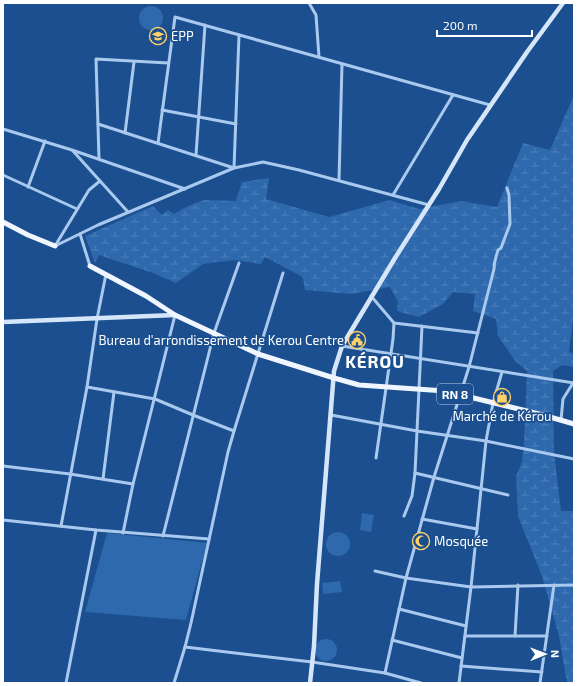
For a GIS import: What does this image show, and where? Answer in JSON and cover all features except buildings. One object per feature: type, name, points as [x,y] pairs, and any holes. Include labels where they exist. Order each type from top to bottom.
[{"type":"main road","points":[[3,222],[28,235],[55,246]]},
{"type":"main road","name":"RN 8","points":[[90,266],[146,296],[175,315],[258,354],[359,385],[445,391],[574,424]]},
{"type":"street","points":[[309,3],[316,15],[319,57]]},
{"type":"street","points":[[310,683],[334,371],[342,346],[371,296],[439,189],[467,140],[542,30],[563,3]]},
{"type":"street","points":[[158,143],[175,17],[490,105]]},
{"type":"street","points":[[196,155],[205,25]]},
{"type":"street","points":[[234,168],[239,35]]},
{"type":"street","points":[[99,159],[96,60],[168,63]]},
{"type":"street","points":[[125,133],[134,62]]},
{"type":"street","points":[[338,180],[342,64]]},
{"type":"street","points":[[393,195],[453,95]]},
{"type":"street","points":[[162,110],[236,124]]},
{"type":"street","points":[[98,124],[234,168]]},
{"type":"street","points":[[3,129],[45,141],[184,188]]},
{"type":"street","points":[[28,187],[45,141]]},
{"type":"street","points":[[72,150],[128,212]]},
{"type":"street","points":[[55,246],[184,188],[234,168],[247,164],[263,162],[429,204]]},
{"type":"street","points":[[3,175],[76,209]]},
{"type":"street","points":[[55,246],[76,209],[89,190],[100,181]]},
{"type":"street","points":[[384,674],[406,578],[434,477],[469,367],[494,269],[495,257],[498,250],[501,248],[510,224],[509,195],[507,188]]},
{"type":"street","points":[[80,234],[90,266]]},
{"type":"street","points":[[163,536],[214,334],[239,263]]},
{"type":"street","points":[[174,683],[185,647],[234,431],[283,273]]},
{"type":"street","points":[[61,526],[106,274]]},
{"type":"street","points":[[371,296],[394,323],[478,333]]},
{"type":"street","points":[[3,322],[175,315],[133,484],[123,532]]},
{"type":"street","points":[[376,458],[387,386],[394,323]]},
{"type":"street","points":[[404,516],[412,496],[415,473],[422,326]]},
{"type":"street","points":[[342,346],[573,383],[564,399],[561,420]]},
{"type":"street","points":[[459,683],[482,489],[486,441],[493,403],[502,372]]},
{"type":"street","points":[[87,387],[154,399],[234,431]]},
{"type":"street","points":[[103,479],[114,392]]},
{"type":"street","points":[[331,415],[417,431],[486,441],[574,459]]},
{"type":"street","points":[[3,466],[70,474],[133,484]]},
{"type":"street","points":[[415,473],[508,496]]},
{"type":"street","points":[[422,519],[477,529]]},
{"type":"street","points":[[3,520],[96,530],[209,539]]},
{"type":"street","points":[[66,683],[96,530]]},
{"type":"street","points":[[375,571],[406,578],[471,587],[574,585]]},
{"type":"street","points":[[515,636],[518,585]]},
{"type":"street","points":[[540,683],[554,585]]},
{"type":"street","points":[[399,609],[466,626]]},
{"type":"street","points":[[465,636],[547,636]]},
{"type":"street","points":[[392,640],[462,658]]},
{"type":"street","points":[[185,647],[312,662],[384,674],[421,683]]},
{"type":"street","points":[[461,666],[542,672]]},
{"type":"green space","points":[[151,6],[156,7],[162,13],[162,23],[156,29],[151,30],[146,29],[140,23],[139,18],[140,13],[146,7]]},
{"type":"green space","points":[[574,95],[574,302],[569,352],[574,354],[574,367],[562,365],[553,371],[554,452],[561,511],[573,511],[574,683],[567,683],[559,636],[542,576],[518,516],[516,476],[522,462],[524,444],[527,371],[516,362],[498,336],[496,319],[473,311],[475,294],[453,292],[443,304],[419,317],[397,311],[398,302],[390,287],[351,294],[305,290],[301,276],[265,257],[261,264],[235,260],[203,264],[176,283],[153,273],[99,255],[95,263],[85,236],[153,206],[162,215],[168,210],[174,214],[186,207],[204,200],[236,201],[242,182],[269,178],[266,199],[329,217],[390,200],[419,209],[461,201],[497,207],[523,143],[550,150]]},
{"type":"green space","points":[[362,513],[374,515],[371,532],[360,530]]},
{"type":"green space","points":[[338,532],[347,535],[350,544],[347,553],[338,556],[329,553],[326,544],[329,535]]},
{"type":"green space","points":[[107,533],[207,543],[186,620],[85,612]]},
{"type":"green space","points":[[340,581],[342,592],[323,594],[322,583]]},
{"type":"green space","points":[[326,639],[334,642],[337,650],[334,658],[326,661],[318,658],[315,650],[318,642]]},
{"type":"place","name":"EPP","points":[[158,36]]},
{"type":"place","name":"Bureau d'arrondissement de Kerou Centre","points":[[357,340]]},
{"type":"place","name":"Marché de Kérou","points":[[502,397]]},
{"type":"place","name":"Mosquée","points":[[421,541]]},
{"type":"district","name":"KÉROU","points":[[375,361]]}]
